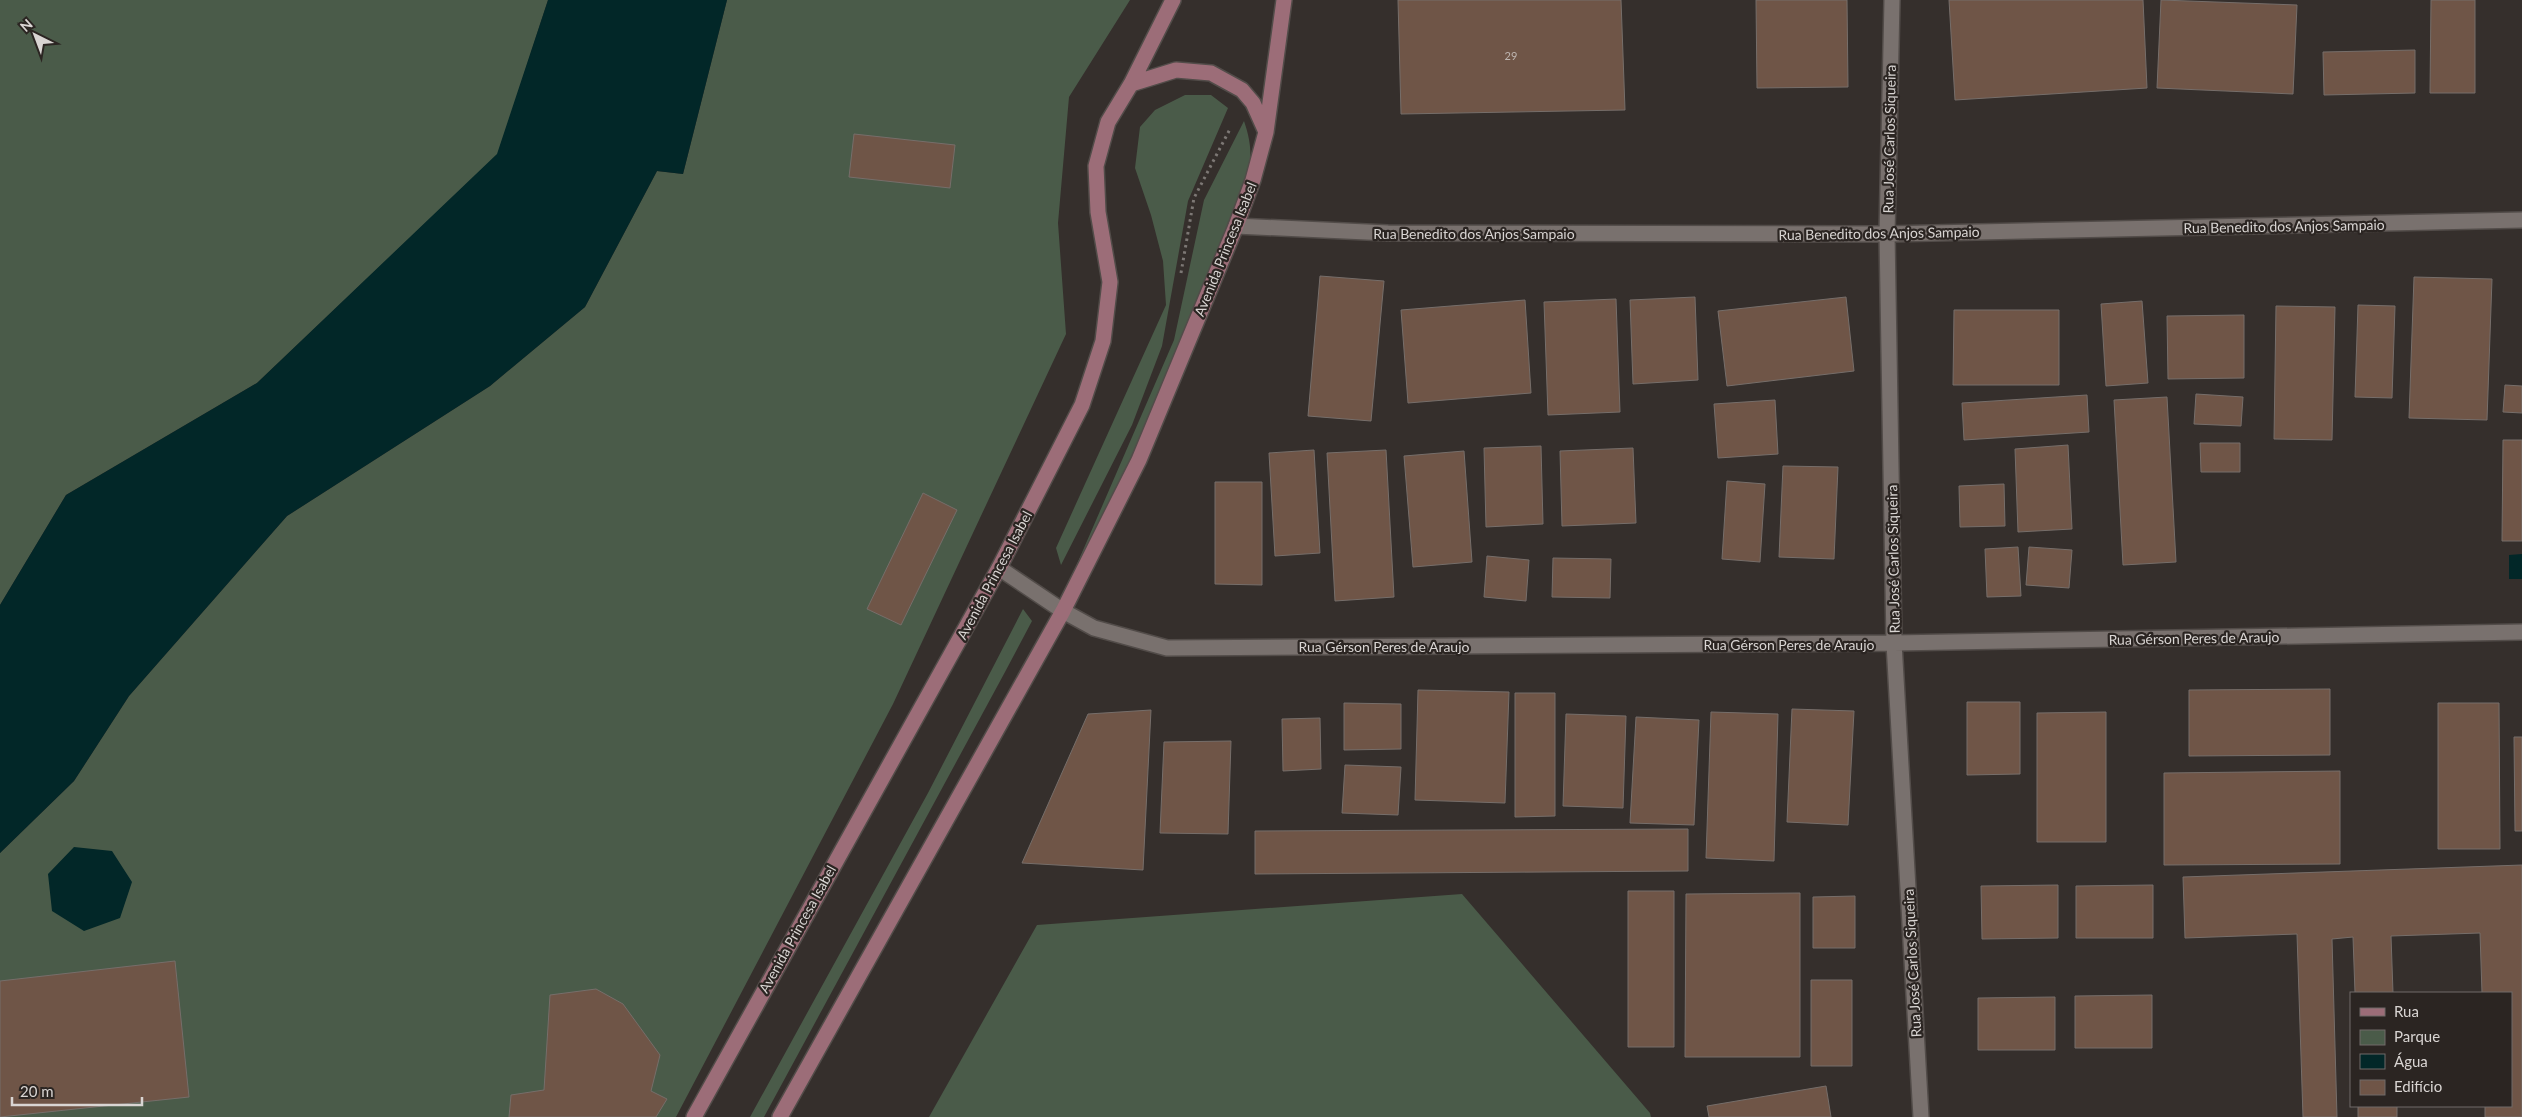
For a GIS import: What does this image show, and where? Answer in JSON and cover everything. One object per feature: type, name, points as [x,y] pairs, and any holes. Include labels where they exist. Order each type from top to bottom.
[{"type":"main road","name":"Avenida Princesa Isabel","points":[[694,1117],[999,568],[1082,405],[1103,341],[1110,282],[1098,212],[1096,166],[1108,122],[1131,84],[1173,0]]},
{"type":"main road","name":"Avenida Princesa Isabel","points":[[780,1117],[1063,611],[1138,460],[1236,226],[1253,180],[1266,132],[1284,0]]},
{"type":"main road","points":[[1131,84],[1176,70],[1211,73],[1242,90],[1253,103],[1266,132]]},
{"type":"street","name":"Rua José Carlos Siqueira","points":[[1892,0],[1887,234],[1894,643],[1921,1117]]},
{"type":"street","name":"Rua Benedito dos Anjos Sampaio","points":[[1236,226],[1388,233],[1887,234],[2522,220]]},
{"type":"street","name":"Rua Gérson Peres de Araujo","points":[[999,568],[1063,611],[1094,628],[1167,648],[1894,643],[2522,632]]},
{"type":"green space","points":[[0,0],[548,0],[498,154],[257,383],[66,495],[0,605]]},
{"type":"green space","points":[[727,0],[1130,0],[1069,97],[1058,223],[1066,334],[893,704],[676,1117],[0,1117],[0,853],[74,781],[129,696],[287,516],[490,386],[585,307],[657,171],[683,174]]},
{"type":"green space","points":[[1185,95],[1211,95],[1228,108],[1188,201],[1162,346],[1132,425],[1061,565],[1056,548],[1166,305],[1163,261],[1151,215],[1135,168],[1140,127],[1155,110]]},
{"type":"green space","points":[[1244,121],[1249,142],[1250,160],[1243,198],[1083,586],[1071,578],[1174,340],[1204,200]]},
{"type":"green space","points":[[1023,609],[1032,621],[1005,672],[764,1117],[750,1117],[928,793]]},
{"type":"green space","points":[[1462,894],[1650,1113],[1651,1117],[929,1117],[1037,925]]},
{"type":"water","points":[[548,0],[727,0],[683,174],[657,171],[585,307],[490,386],[287,516],[129,696],[74,781],[0,853],[0,605],[66,495],[257,383],[497,154]]},
{"type":"water","points":[[2522,554],[2522,579],[2509,579],[2509,555]]},
{"type":"water","points":[[74,847],[112,851],[132,882],[120,918],[84,931],[52,911],[48,874]]},
{"type":"building","points":[[1398,0],[1621,0],[1625,110],[1401,114]]},
{"type":"building","points":[[1756,0],[1847,0],[1848,87],[1757,88]]},
{"type":"building","points":[[1949,0],[2143,0],[2147,88],[1955,100]]},
{"type":"building","points":[[2161,0],[2297,5],[2293,94],[2157,88]]},
{"type":"building","points":[[2431,0],[2475,0],[2475,93],[2430,93]]},
{"type":"building","points":[[2415,50],[2415,93],[2324,95],[2323,52]]},
{"type":"building","points":[[854,134],[955,145],[950,188],[849,177]]},
{"type":"building","points":[[1320,276],[1384,281],[1371,421],[1308,416]]},
{"type":"building","points":[[2414,277],[2492,279],[2487,420],[2409,418]]},
{"type":"building","points":[[1695,297],[1698,380],[1633,384],[1630,300]]},
{"type":"building","points":[[1846,297],[1854,371],[1727,386],[1718,311]]},
{"type":"building","points":[[1616,299],[1620,412],[1548,415],[1544,302]]},
{"type":"building","points":[[1525,300],[1531,393],[1408,403],[1401,310]]},
{"type":"building","points":[[2142,301],[2148,383],[2106,386],[2101,304]]},
{"type":"building","points":[[2358,305],[2395,306],[2392,398],[2355,397]]},
{"type":"building","points":[[2276,306],[2335,307],[2332,440],[2274,439]]},
{"type":"building","points":[[1954,310],[2059,310],[2059,385],[1953,385]]},
{"type":"building","points":[[2244,315],[2244,378],[2168,379],[2167,316]]},
{"type":"building","points":[[2505,385],[2522,386],[2522,413],[2503,412]]},
{"type":"building","points":[[2196,394],[2243,397],[2241,426],[2194,424]]},
{"type":"building","points":[[2087,395],[2089,432],[1964,440],[1962,403]]},
{"type":"building","points":[[2167,397],[2176,562],[2123,565],[2114,400]]},
{"type":"building","points":[[1775,400],[1778,454],[1718,458],[1714,404]]},
{"type":"building","points":[[2503,440],[2522,440],[2522,541],[2502,541]]},
{"type":"building","points":[[2200,443],[2240,443],[2240,472],[2201,472]]},
{"type":"building","points":[[2068,445],[2072,529],[2018,532],[2015,449]]},
{"type":"building","points":[[1541,446],[1543,524],[1486,527],[1484,448]]},
{"type":"building","points":[[1633,448],[1636,523],[1562,526],[1560,451]]},
{"type":"building","points":[[1314,450],[1320,553],[1275,556],[1269,453]]},
{"type":"building","points":[[1386,450],[1394,597],[1335,601],[1327,453]]},
{"type":"building","points":[[1464,451],[1472,562],[1413,567],[1404,456]]},
{"type":"building","points":[[1783,466],[1838,467],[1834,559],[1779,557]]},
{"type":"building","points":[[1727,481],[1765,484],[1760,562],[1722,559]]},
{"type":"building","points":[[1215,482],[1262,482],[1262,585],[1215,584]]},
{"type":"building","points":[[2004,484],[2005,526],[1960,527],[1959,486]]},
{"type":"building","points":[[923,493],[957,510],[901,625],[867,609]]},
{"type":"building","points":[[2018,547],[2021,596],[1987,597],[1985,549]]},
{"type":"building","points":[[2029,547],[2072,550],[2069,588],[2026,585]]},
{"type":"building","points":[[1487,556],[1529,560],[1526,601],[1484,597]]},
{"type":"building","points":[[1553,558],[1611,559],[1610,598],[1552,597]]},
{"type":"building","points":[[2330,689],[2330,755],[2189,756],[2189,690]]},
{"type":"building","points":[[1418,690],[1509,692],[1505,803],[1415,800]]},
{"type":"building","points":[[1515,693],[1555,693],[1555,816],[1515,817]]},
{"type":"building","points":[[1967,702],[2020,702],[2020,774],[1967,775]]},
{"type":"building","points":[[1344,703],[1401,704],[1401,749],[1344,750]]},
{"type":"building","points":[[2438,703],[2499,703],[2500,849],[2438,849]]},
{"type":"building","points":[[1792,709],[1854,711],[1848,825],[1787,822]]},
{"type":"building","points":[[1151,710],[1143,870],[1022,863],[1088,714]]},
{"type":"building","points":[[1711,712],[1778,714],[1774,861],[1706,858]]},
{"type":"building","points":[[2106,712],[2106,842],[2037,842],[2037,713]]},
{"type":"building","points":[[1566,714],[1626,716],[1623,808],[1563,806]]},
{"type":"building","points":[[1636,717],[1699,720],[1694,825],[1630,823]]},
{"type":"building","points":[[1320,718],[1321,769],[1283,771],[1282,719]]},
{"type":"building","points":[[2514,737],[2522,737],[2522,831],[2515,831]]},
{"type":"building","points":[[1231,741],[1228,834],[1160,833],[1164,742]]},
{"type":"building","points":[[1345,765],[1401,767],[1398,815],[1342,813]]},
{"type":"building","points":[[2340,771],[2340,864],[2164,865],[2164,773]]},
{"type":"building","points":[[1688,829],[1688,871],[1255,874],[1255,831]]},
{"type":"building","points":[[2522,865],[2522,1117],[2485,1117],[2485,1107],[2512,1107],[2512,992],[2482,992],[2480,933],[2391,936],[2393,992],[2355,992],[2353,937],[2332,939],[2337,1117],[2303,1117],[2297,934],[2185,938],[2183,877]]},
{"type":"building","points":[[2058,885],[2058,938],[1982,939],[1981,886]]},
{"type":"building","points":[[2153,885],[2153,938],[2076,938],[2076,886]]},
{"type":"building","points":[[1628,891],[1674,891],[1674,1047],[1628,1047]]},
{"type":"building","points":[[1800,893],[1800,1057],[1685,1057],[1686,894]]},
{"type":"building","points":[[1855,896],[1855,948],[1813,948],[1813,897]]},
{"type":"building","points":[[175,961],[189,1097],[0,1117],[0,981]]},
{"type":"building","points":[[1811,980],[1852,980],[1852,1066],[1811,1066]]},
{"type":"building","points":[[596,989],[623,1004],[660,1055],[651,1091],[667,1099],[656,1117],[509,1117],[511,1095],[544,1090],[550,995]]},
{"type":"building","points":[[2152,995],[2152,1048],[2075,1048],[2075,996]]},
{"type":"building","points":[[2055,997],[2055,1050],[1978,1050],[1978,998]]},
{"type":"building","points":[[1826,1086],[1831,1117],[1709,1117],[1707,1106]]},
{"type":"building","points":[[2358,1107],[2397,1107],[2397,1117],[2358,1117]]}]
